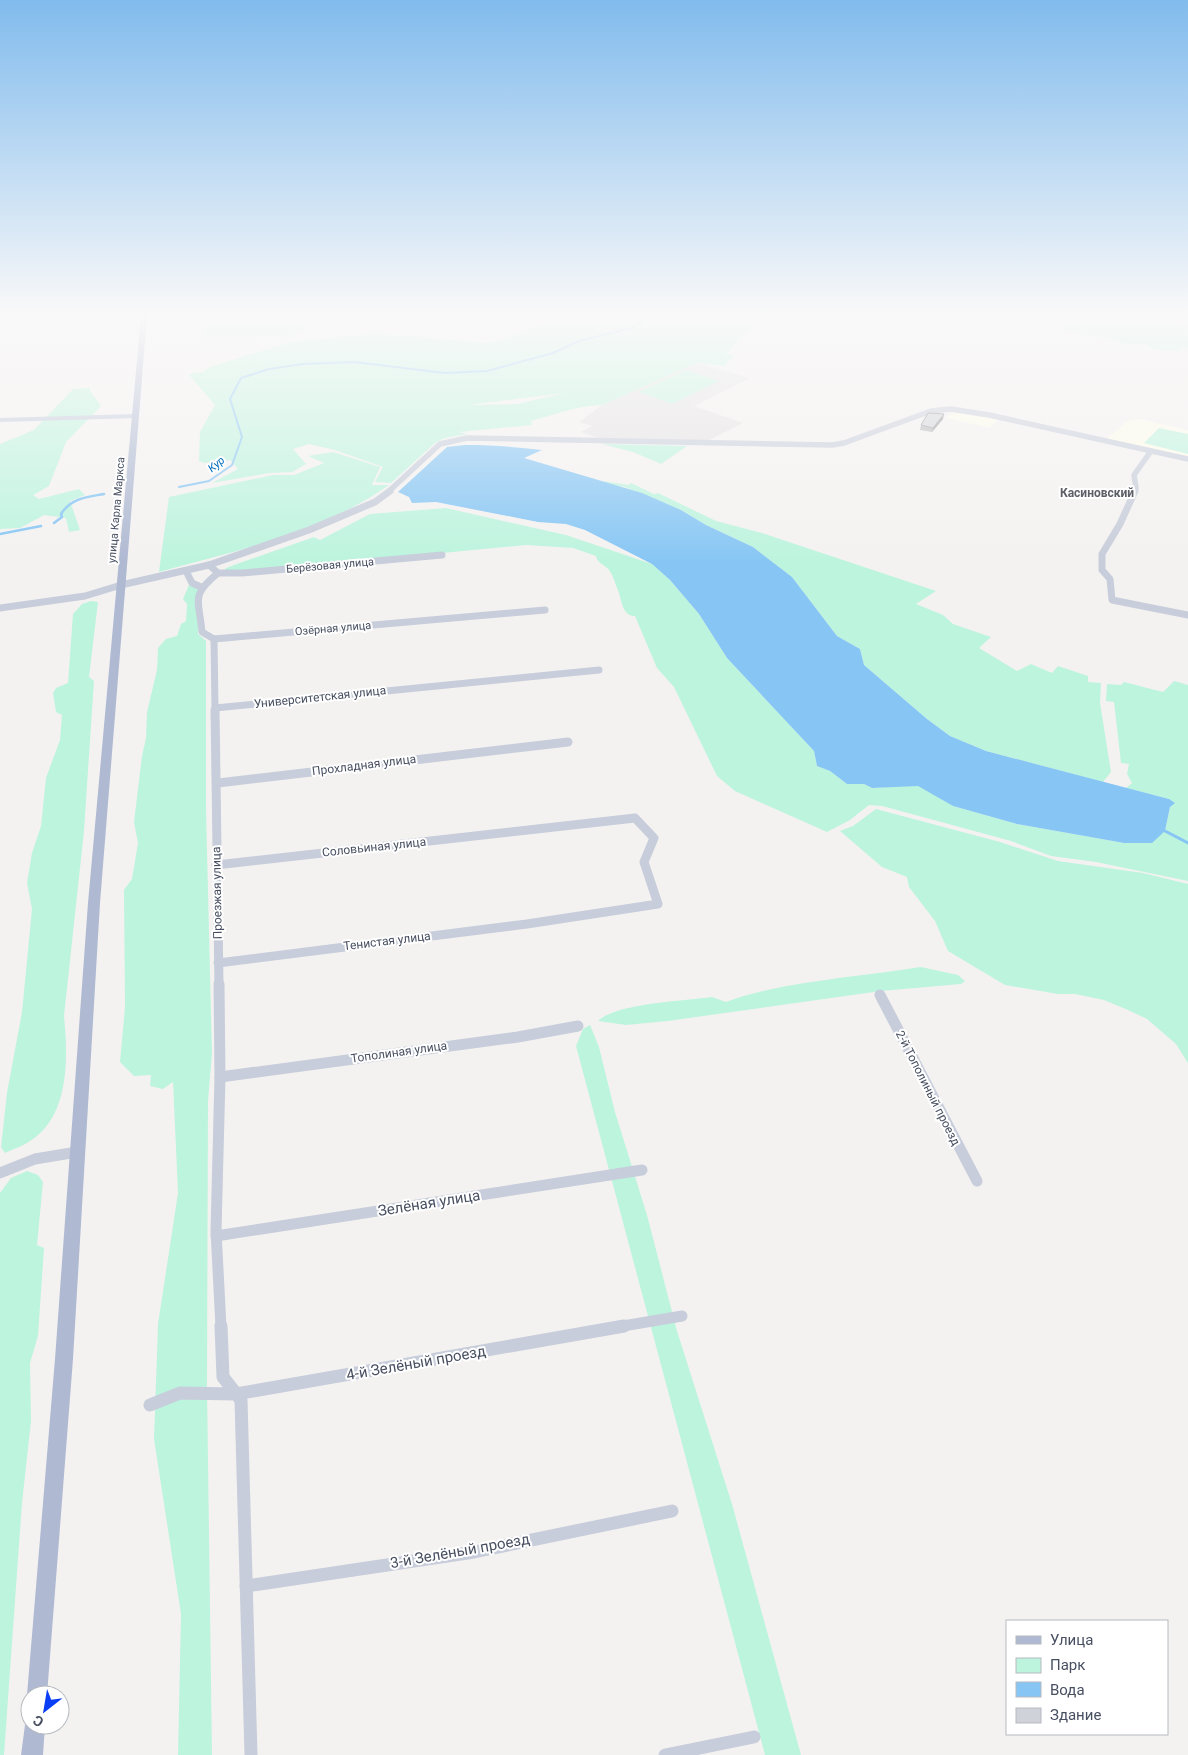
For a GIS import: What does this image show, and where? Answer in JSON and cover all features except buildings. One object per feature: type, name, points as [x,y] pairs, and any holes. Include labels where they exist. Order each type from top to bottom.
[{"type":"main road","name":"улица Карла Маркса","points":[[38,1685],[64,1359],[94,903],[137,398]]},
{"type":"main road","points":[[0,420],[135,416]]},
{"type":"main road","points":[[32,1755],[34,1735]]},
{"type":"street","points":[[0,608],[85,596],[186,571],[209,565],[309,530],[375,502],[392,489],[440,444],[467,438],[832,445],[844,443],[907,418],[931,411],[951,409],[975,412],[1188,460]]},
{"type":"street","points":[[1151,451],[1134,475],[1136,488],[1116,532],[1102,554],[1102,570],[1110,579],[1112,600],[1188,615]]},
{"type":"street","name":"Берёзовая улица","points":[[218,573],[242,573],[442,555]]},
{"type":"street","points":[[209,565],[218,573],[201,587],[198,593],[202,632],[214,639],[215,708]]},
{"type":"street","points":[[186,571],[192,583],[201,587]]},
{"type":"street","name":"Озёрная улица","points":[[214,639],[545,610]]},
{"type":"street","name":"Университетская улица","points":[[215,708],[599,670]]},
{"type":"street","name":"Проезжая улица","points":[[215,708],[218,783],[216,865],[220,1077],[216,1236],[223,1377],[241,1400],[251,1755]]},
{"type":"street","name":"Прохладная улица","points":[[218,783],[568,742]]},
{"type":"street","name":"Соловьиная улица","points":[[216,865],[635,818],[654,838],[644,862],[658,904],[556,920]]},
{"type":"street","name":"Тенистая улица","points":[[218,963],[556,920]]},
{"type":"street","name":"2-й Тополиный проезд","points":[[880,995],[976,1181]]},
{"type":"street","name":"Тополиная улица","points":[[220,1077],[518,1037],[578,1026]]},
{"type":"street","points":[[0,1173],[35,1159],[77,1152]]},
{"type":"street","name":"Зелёная улица","points":[[216,1236],[642,1170]]},
{"type":"street","name":"4-й Зелёный проезд","points":[[150,1405],[180,1393],[236,1394],[682,1316]]},
{"type":"street","name":"3-й Зелёный проезд","points":[[246,1586],[474,1552],[672,1511]]},
{"type":"street","points":[[665,1755],[754,1737]]},
{"type":"shaded area","points":[[618,398],[710,398],[694,406],[743,423],[707,441],[599,438],[581,432],[592,426],[579,422],[602,405]]},
{"type":"shaded area","points":[[954,412],[999,419],[990,428],[946,418]]},
{"type":"shaded area","points":[[1140,419],[1188,430],[1188,458],[1106,439],[1129,420]]},
{"type":"green space","points":[[65,398],[95,398],[101,406],[66,442],[49,486],[33,495],[39,499],[79,489],[85,495],[70,501],[80,530],[69,532],[66,518],[44,515],[20,528],[0,529],[0,444],[34,430]]},
{"type":"green space","points":[[209,398],[525,398],[468,405],[517,404],[543,398],[618,398],[602,405],[566,411],[531,421],[532,425],[459,432],[467,434],[445,438],[435,443],[391,483],[375,482],[383,467],[335,450],[309,444],[293,449],[306,464],[292,472],[269,473],[212,483],[238,469],[230,460],[204,463],[199,461],[200,432],[215,405]]},
{"type":"green space","points":[[655,398],[684,398],[672,404]]},
{"type":"green space","points":[[1159,428],[1188,434],[1188,454],[1144,443]]},
{"type":"green space","points":[[602,444],[687,446],[661,464],[633,452]]},
{"type":"green space","points":[[333,452],[380,467],[372,485],[389,485],[363,501],[308,528],[248,548],[159,572],[169,497],[273,475],[294,475],[324,463],[308,456]]},
{"type":"green space","points":[[602,481],[629,485],[631,483],[654,494],[658,493],[716,521],[762,533],[936,591],[916,604],[943,615],[953,624],[991,637],[979,648],[1017,671],[1031,664],[1052,673],[1058,666],[1088,676],[1088,682],[1101,683],[1100,703],[1111,772],[1103,782],[986,751],[950,736],[927,719],[864,665],[860,649],[837,636],[792,577],[753,547],[706,525],[681,510],[625,487],[610,485]]},
{"type":"green space","points":[[446,508],[566,535],[652,564],[670,580],[699,614],[727,658],[814,751],[817,766],[830,771],[847,784],[864,784],[872,788],[918,785],[953,806],[1017,824],[1124,843],[1165,831],[1170,807],[1169,799],[1126,788],[1132,783],[1127,774],[1129,764],[1121,763],[1114,702],[1106,701],[1107,684],[1121,685],[1124,682],[1163,692],[1174,681],[1188,685],[1188,881],[1096,862],[1051,856],[1011,841],[882,806],[869,805],[850,820],[827,832],[735,791],[717,776],[674,687],[657,668],[635,616],[630,615],[624,610],[619,592],[610,572],[598,561],[596,556],[573,548],[526,545],[222,574],[226,568],[314,537],[320,540],[370,514]]},
{"type":"green space","points":[[189,585],[199,589],[198,634],[206,641],[206,810],[212,1053],[208,1101],[207,1385],[212,1755],[178,1755],[181,1614],[154,1439],[158,1324],[178,1193],[173,1082],[163,1089],[150,1086],[151,1075],[134,1076],[120,1062],[125,1007],[124,890],[132,879],[138,843],[134,822],[146,738],[147,712],[157,670],[158,648],[166,639],[177,636],[181,624],[186,621],[187,604],[183,599]]},
{"type":"green space","points":[[91,601],[98,602],[89,677],[94,681],[84,831],[64,1016],[66,1067],[64,1084],[53,1117],[43,1130],[27,1143],[5,1153],[1,1147],[7,1093],[22,1012],[32,909],[27,883],[32,853],[41,826],[46,778],[60,740],[62,715],[56,712],[53,693],[56,688],[68,683],[73,614],[82,604]]},
{"type":"green space","points":[[876,809],[1000,842],[1058,861],[1143,873],[1188,884],[1188,1063],[1176,1044],[1147,1019],[1128,1010],[1104,1000],[1075,994],[1058,994],[1005,985],[948,951],[935,921],[909,887],[907,877],[882,867],[840,831],[853,826]]},
{"type":"green space","points":[[921,967],[958,975],[965,981],[961,984],[881,991],[668,1021],[626,1025],[598,1021],[620,1010],[635,1007],[712,997],[726,1002],[797,984]]},
{"type":"green space","points":[[590,1025],[599,1047],[615,1112],[647,1215],[677,1331],[732,1504],[801,1755],[765,1755],[576,1046],[583,1029]]},
{"type":"green space","points":[[27,1171],[38,1175],[43,1182],[37,1245],[44,1248],[38,1336],[30,1363],[31,1421],[22,1503],[4,1755],[0,1755],[0,1193],[11,1178]]},
{"type":"water","points":[[465,445],[504,446],[542,450],[524,458],[642,493],[681,510],[706,525],[753,547],[792,577],[837,636],[860,649],[864,665],[927,719],[950,736],[986,751],[1169,799],[1175,803],[1170,807],[1165,831],[1152,843],[1124,843],[1017,824],[953,806],[918,786],[872,788],[864,784],[847,784],[830,771],[817,766],[814,751],[727,658],[699,614],[670,580],[652,564],[585,530],[566,524],[538,522],[436,502],[412,503],[409,497],[398,492],[447,447]]},
{"type":"waterway","name":"Кур","points":[[179,487],[209,481],[232,465],[242,437],[231,398]]},
{"type":"waterway","points":[[54,523],[62,517],[61,514],[65,509],[75,501],[104,494]]},
{"type":"waterway","name":"Кур","points":[[0,534],[41,526]]},
{"type":"waterway","points":[[1165,831],[1188,843]]},
{"type":"district","name":"Касиновский","points":[[1097,493]]}]
